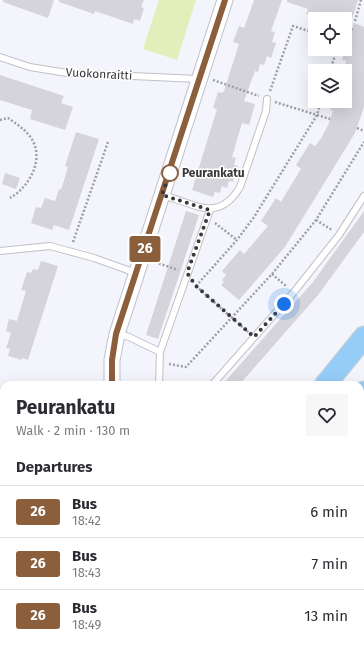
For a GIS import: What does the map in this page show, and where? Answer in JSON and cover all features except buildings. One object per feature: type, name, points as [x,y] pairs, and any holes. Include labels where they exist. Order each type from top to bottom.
[{"type":"highway","points":[[328,381],[364,337]]},
{"type":"street","points":[[112,381],[112,360],[116,334],[225,0]]},
{"type":"lane","name":"Vuokonraitti","points":[[0,57],[30,67],[67,73],[200,79]]},
{"type":"lane","points":[[162,195],[210,210],[225,205],[240,187],[266,111],[267,99]]},
{"type":"lane","points":[[216,381],[294,292],[339,235],[364,196]]},
{"type":"lane","points":[[159,381],[160,352],[210,210]]},
{"type":"lane","points":[[0,251],[50,246],[70,250],[137,273]]},
{"type":"lane","points":[[116,334],[129,337],[160,352]]},
{"type":"path","points":[[355,21],[361,0]]},
{"type":"path","points":[[267,99],[293,26],[308,31]]},
{"type":"path","points":[[196,286],[237,240],[275,185],[317,115],[319,108]]},
{"type":"path","points":[[0,120],[8,118],[29,135],[38,156],[34,172],[16,194],[10,198]]},
{"type":"path","points":[[357,128],[364,131]]},
{"type":"path","points":[[70,250],[108,142]]},
{"type":"path","points":[[160,352],[170,366],[186,367],[272,274],[316,220],[364,142]]},
{"type":"path","points":[[208,217],[237,240]]},
{"type":"path","points":[[316,220],[339,235]]},
{"type":"path","points":[[154,262],[187,273],[196,286],[254,337]]},
{"type":"path","points":[[272,274],[294,292]]},
{"type":"green space","points":[[159,0],[196,0],[177,60],[143,49]]},
{"type":"bus line","name":"26","points":[[112,381],[112,360],[116,334],[225,0]]},
{"type":"place","name":"Peurankatu","points":[[170,173]]},
{"type":"route","points":[[170,173],[171,169],[162,195],[210,210],[187,273],[196,286],[254,337],[284,304]]}]
